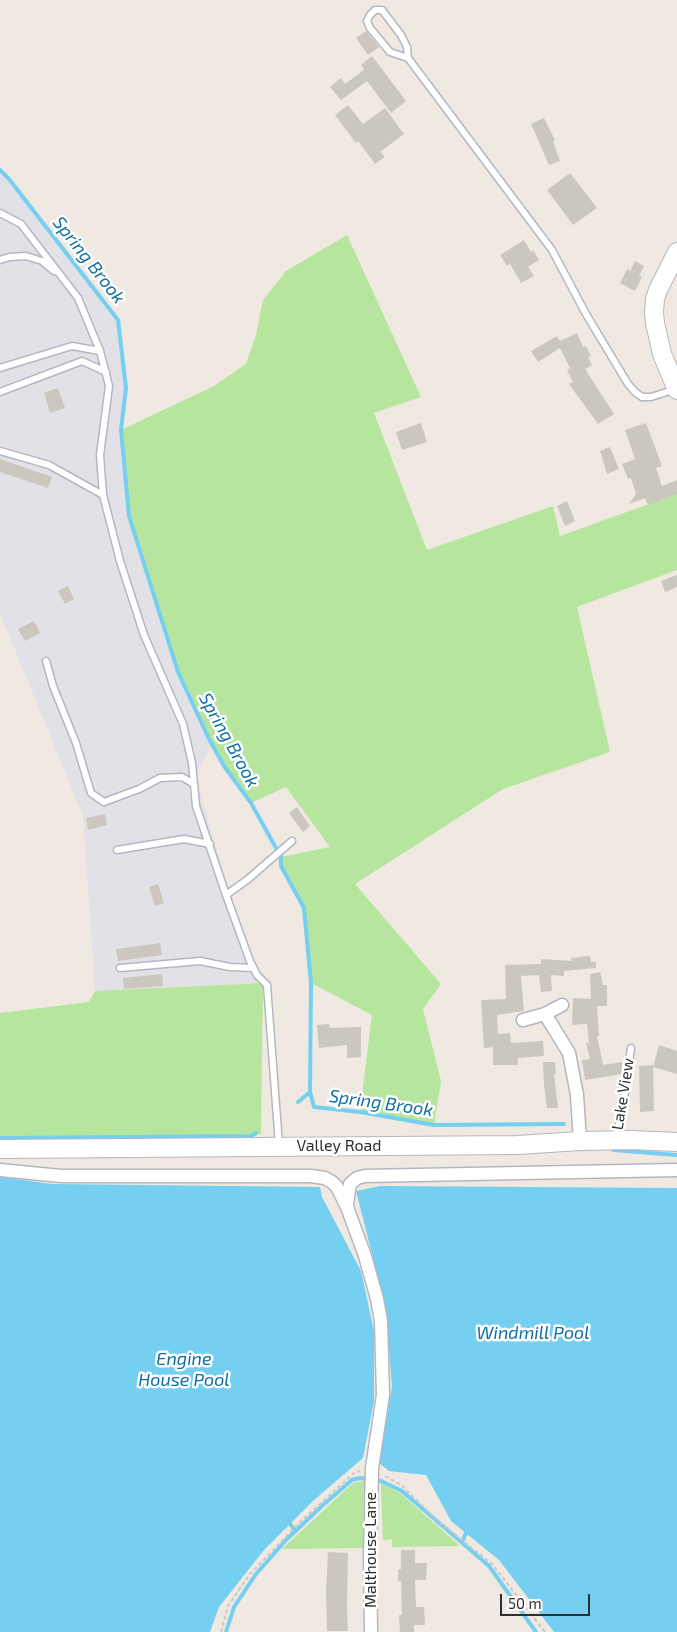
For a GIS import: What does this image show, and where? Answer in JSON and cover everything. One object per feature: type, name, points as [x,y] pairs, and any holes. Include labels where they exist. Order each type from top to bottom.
[{"type":"street","points":[[677,252],[658,290],[654,312],[662,354],[677,389]]},
{"type":"street","points":[[523,1020],[545,1014],[562,1005]]},
{"type":"street","points":[[545,1014],[569,1053],[578,1094],[580,1141]]},
{"type":"street","name":"Valley Road","points":[[0,1148],[518,1145],[616,1140],[677,1142]]},
{"type":"street","name":"Malthouse Lane","points":[[0,1170],[61,1176],[311,1176],[324,1178],[332,1182],[347,1207],[370,1273],[381,1321],[382,1395],[371,1486],[371,1632]]},
{"type":"street","points":[[347,1207],[350,1184],[353,1180],[365,1176],[677,1170]]},
{"type":"lane","points":[[408,58],[390,52],[370,28],[367,21],[370,14],[375,10],[382,10],[401,35],[407,47],[408,58],[552,250],[586,314],[628,384],[642,397],[650,397],[677,389]]},
{"type":"lane","points":[[0,213],[21,224],[78,298],[100,351],[109,386],[100,455],[103,495],[120,561],[144,635],[183,724],[192,763],[196,806],[253,968],[267,985],[279,1146]]},
{"type":"lane","points":[[0,260],[9,257],[26,256],[42,261],[63,278]]},
{"type":"lane","points":[[0,368],[72,346],[100,351]]},
{"type":"lane","points":[[0,392],[82,361],[106,372]]},
{"type":"lane","points":[[0,451],[49,465],[103,495]]},
{"type":"lane","points":[[46,661],[53,686],[76,743],[91,793],[104,802],[139,789],[160,778],[182,777],[194,784]]},
{"type":"lane","points":[[116,850],[184,839],[210,844]]},
{"type":"lane","points":[[226,895],[247,880],[292,841]]},
{"type":"lane","points":[[120,968],[200,961],[230,967],[253,968]]},
{"type":"lane","name":"Lake View","points":[[616,1140],[631,1048]]},
{"type":"path","points":[[221,1632],[228,1606],[250,1574],[296,1526],[355,1472],[372,1468],[401,1485],[437,1520],[492,1564],[544,1632]]},
{"type":"shaded area","points":[[0,170],[9,179],[118,320],[126,388],[121,430],[160,612],[178,672],[209,739],[210,748],[195,775],[229,890],[263,983],[95,991],[83,816],[0,613]]},
{"type":"green space","points":[[347,235],[421,397],[374,413],[427,550],[553,506],[560,536],[677,494],[677,570],[577,607],[610,752],[503,789],[355,884],[441,984],[423,1009],[441,1081],[434,1125],[360,1112],[372,1015],[311,983],[304,908],[281,866],[281,857],[330,847],[286,787],[251,803],[224,766],[209,739],[178,672],[129,516],[121,430],[214,386],[246,364],[256,335],[263,300],[286,271]]},
{"type":"green space","points":[[263,983],[261,1134],[0,1139],[0,1013],[89,1002],[95,991]]},
{"type":"green space","points":[[364,1481],[363,1548],[282,1549],[353,1483]]},
{"type":"green space","points":[[381,1483],[400,1493],[460,1546],[392,1547],[392,1539],[383,1540]]},
{"type":"water","name":"Engine House Pool","points":[[0,1177],[52,1184],[320,1187],[322,1197],[361,1271],[374,1331],[374,1401],[363,1458],[314,1500],[264,1550],[219,1607],[210,1632],[0,1632]]},
{"type":"water","name":"Windmill Pool","points":[[380,1186],[677,1188],[677,1632],[554,1632],[499,1560],[451,1521],[426,1475],[389,1471],[379,1463],[392,1387],[386,1309],[356,1191]]},
{"type":"building","points":[[366,31],[379,47],[368,55],[356,38]]},
{"type":"building","points":[[372,56],[406,101],[391,113],[367,81],[341,100],[330,87],[341,78],[345,84],[364,70],[361,65]]},
{"type":"building","points":[[348,105],[363,124],[385,108],[404,134],[380,152],[385,157],[375,164],[335,115]]},
{"type":"building","points":[[544,118],[555,140],[553,141],[560,161],[549,165],[531,124]]},
{"type":"building","points":[[570,173],[597,208],[573,225],[547,190]]},
{"type":"building","points":[[524,240],[531,252],[533,250],[539,260],[528,267],[534,276],[521,283],[510,264],[507,266],[500,255]]},
{"type":"building","points":[[635,261],[644,266],[639,276],[642,277],[635,291],[620,283],[627,269],[630,271]]},
{"type":"building","points":[[577,333],[583,347],[586,346],[591,356],[588,357],[592,365],[585,369],[614,414],[598,424],[569,384],[573,382],[567,370],[570,368],[560,348],[538,362],[531,351],[557,336],[560,341]]},
{"type":"building","points":[[58,388],[65,408],[50,413],[44,393]]},
{"type":"building","points":[[421,423],[427,442],[402,450],[396,432]]},
{"type":"building","points":[[646,423],[662,466],[656,468],[662,486],[677,480],[677,494],[648,505],[645,498],[629,504],[636,494],[631,478],[628,479],[622,464],[635,459],[625,430]]},
{"type":"building","points":[[610,447],[619,469],[607,474],[600,451]]},
{"type":"building","points":[[0,459],[52,477],[48,488],[0,472]]},
{"type":"building","points":[[567,501],[575,521],[565,526],[557,506]]},
{"type":"building","points":[[677,575],[677,587],[665,592],[661,581]]},
{"type":"building","points":[[68,586],[74,599],[65,604],[58,591]]},
{"type":"building","points":[[34,621],[40,633],[25,641],[18,629]]},
{"type":"building","points":[[297,807],[310,826],[303,832],[289,813]]},
{"type":"building","points":[[105,814],[107,825],[88,830],[86,818]]},
{"type":"building","points":[[158,884],[164,903],[155,906],[149,887]]},
{"type":"building","points":[[160,943],[162,955],[118,961],[116,949]]},
{"type":"building","points":[[590,956],[591,962],[596,962],[596,968],[564,971],[564,976],[551,975],[552,991],[541,992],[539,975],[521,976],[524,1011],[497,1015],[498,1034],[510,1033],[511,1043],[543,1041],[544,1056],[518,1058],[518,1065],[493,1065],[493,1047],[484,1048],[481,1000],[506,999],[505,965],[541,964],[541,959],[572,961],[571,958]]},
{"type":"building","points":[[600,972],[603,985],[607,985],[607,1006],[597,1006],[599,1036],[597,1036],[603,1065],[622,1062],[622,1074],[585,1080],[582,1060],[590,1059],[586,1043],[589,1043],[587,1024],[572,1025],[573,998],[591,999],[590,974]]},
{"type":"building","points":[[162,974],[163,986],[124,989],[123,978]]},
{"type":"building","points":[[329,1024],[330,1028],[361,1027],[361,1057],[347,1058],[347,1045],[319,1048],[317,1025]]},
{"type":"building","points":[[659,1045],[677,1051],[677,1074],[653,1067]]},
{"type":"building","points":[[543,1062],[555,1062],[556,1074],[554,1074],[558,1108],[547,1108]]},
{"type":"building","points":[[653,1065],[654,1111],[640,1112],[639,1066]]},
{"type":"building","points":[[401,1550],[415,1550],[415,1563],[427,1563],[426,1580],[415,1580],[416,1607],[424,1607],[425,1625],[414,1625],[414,1632],[400,1632],[399,1615],[402,1615],[401,1581],[398,1581],[398,1570],[401,1569]]},
{"type":"building","points":[[328,1552],[348,1553],[348,1631],[327,1631],[326,1591]]},
{"type":"waterway","name":"Spring Brook","points":[[0,170],[9,179],[118,320],[126,388],[121,430],[129,516],[178,672],[209,739],[224,766],[251,803],[281,857],[281,866],[304,908],[311,983],[310,1092],[314,1107],[360,1112],[434,1125],[564,1124]]},
{"type":"waterway","points":[[298,1102],[310,1092]]},
{"type":"waterway","points":[[0,1138],[251,1136],[256,1133]]},
{"type":"waterway","points":[[613,1150],[677,1155]]},
{"type":"waterway","points":[[226,1632],[234,1607],[256,1574],[286,1540],[323,1505],[352,1480],[360,1478],[381,1481],[402,1491],[489,1566],[536,1632]]},
{"type":"waterway","points":[[290,1524],[296,1531]]},
{"type":"waterway","points":[[462,1542],[466,1533]]}]
